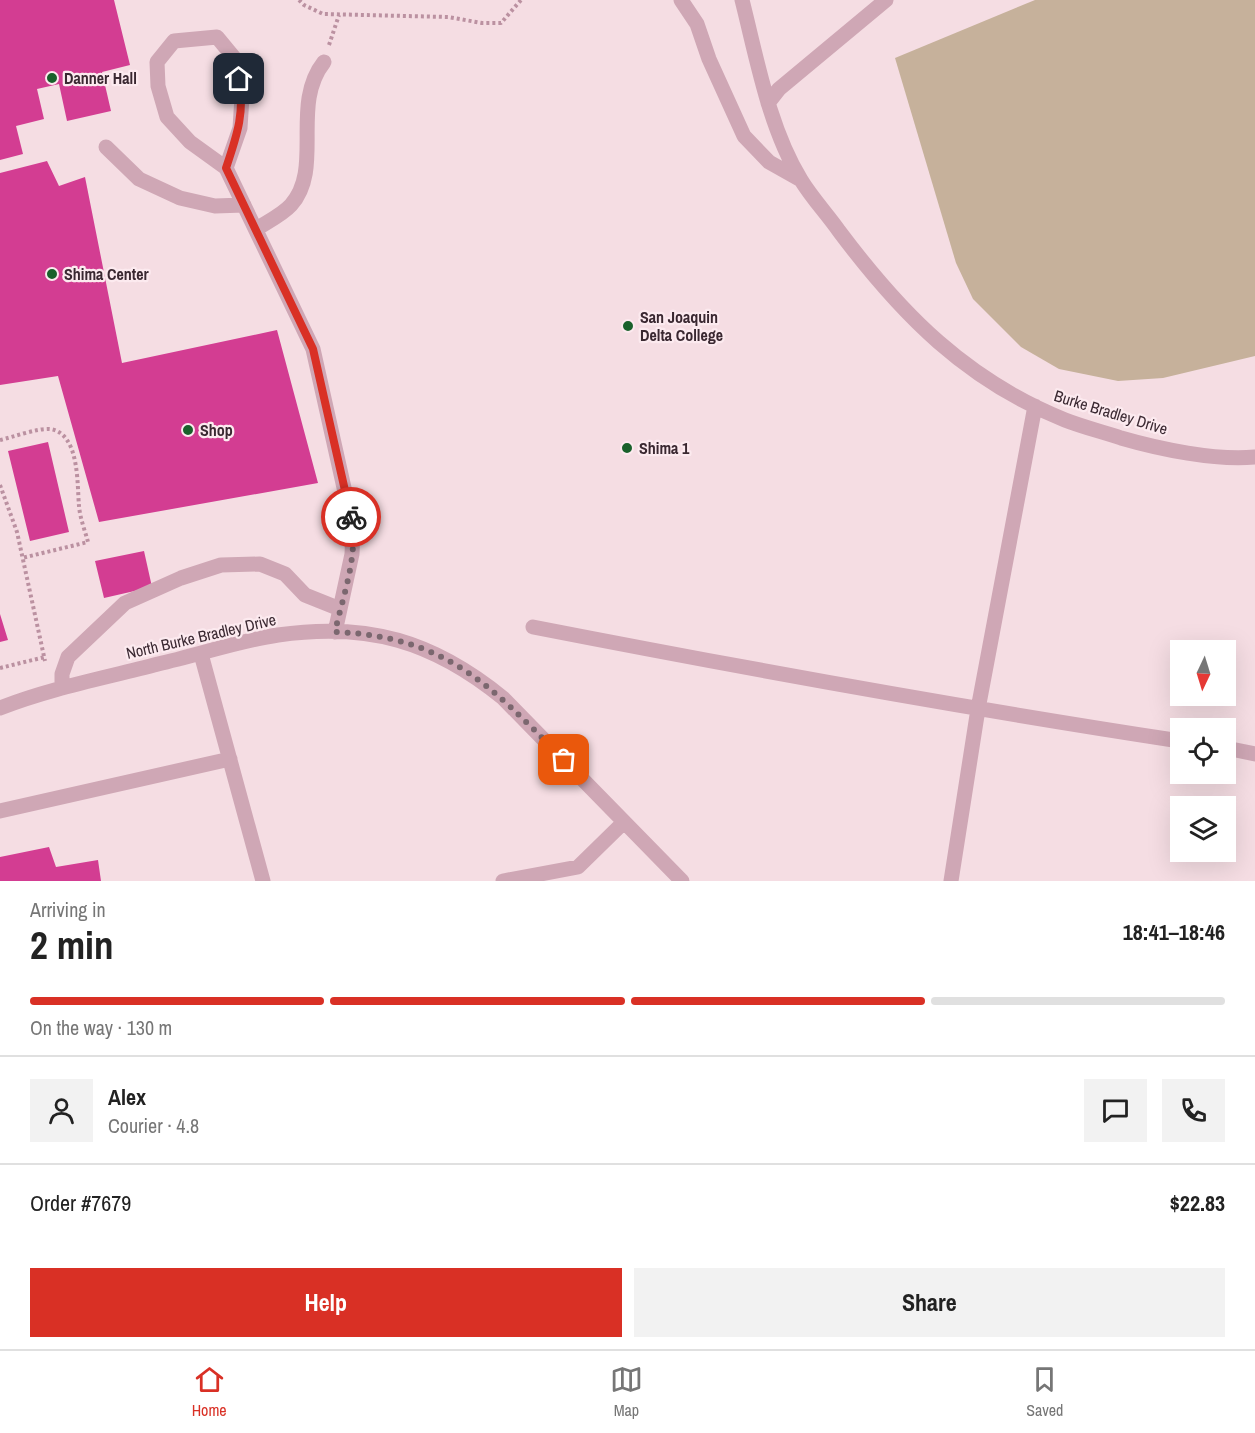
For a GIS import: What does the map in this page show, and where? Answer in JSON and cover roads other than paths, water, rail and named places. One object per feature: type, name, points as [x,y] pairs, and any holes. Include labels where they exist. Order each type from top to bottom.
[{"type":"street","name":"Burke Bradley Drive","points":[[681,0],[697,24],[709,59],[744,136],[769,162],[801,180]]},
{"type":"street","name":"Burke Bradley Drive","points":[[742,0],[768,103],[781,138],[801,180],[901,307],[950,354],[978,374],[1066,421],[1144,445],[1193,454],[1255,457]]},
{"type":"street","points":[[768,103],[779,89],[886,0]]},
{"type":"street","points":[[226,168],[240,128],[242,97],[236,60],[217,37],[174,41],[157,62],[158,86],[167,117],[190,142],[226,168],[313,349],[353,528],[352,554],[335,632]]},
{"type":"street","points":[[256,229],[290,206],[303,186],[307,159],[306,111],[315,74],[324,62]]},
{"type":"street","points":[[106,147],[139,179],[180,198],[215,206],[244,205]]},
{"type":"street","points":[[951,881],[978,709],[1035,406]]},
{"type":"street","points":[[57,690],[68,657],[124,603],[181,578],[221,565],[260,564],[285,574],[305,595],[340,609]]},
{"type":"street","points":[[533,627],[842,686],[1170,739]]},
{"type":"street","name":"North Burke Bradley Drive","points":[[0,708],[57,690],[275,635],[335,632],[365,634],[406,642],[451,661],[479,678],[503,698],[682,881]]},
{"type":"street","points":[[201,654],[263,881]]},
{"type":"street","points":[[1236,750],[1255,754]]},
{"type":"street","points":[[0,812],[230,759]]},
{"type":"street","points":[[502,881],[578,867],[624,822]]},
{"type":"place","name":"Danner Hall","points":[[52,78]]},
{"type":"place","name":"Shima Center","points":[[52,274]]},
{"type":"place","name":"San Joaquin Delta College","points":[[628,326]]},
{"type":"place","name":"Shop","points":[[188,430]]},
{"type":"place","name":"Shima 1","points":[[627,448]]}]
